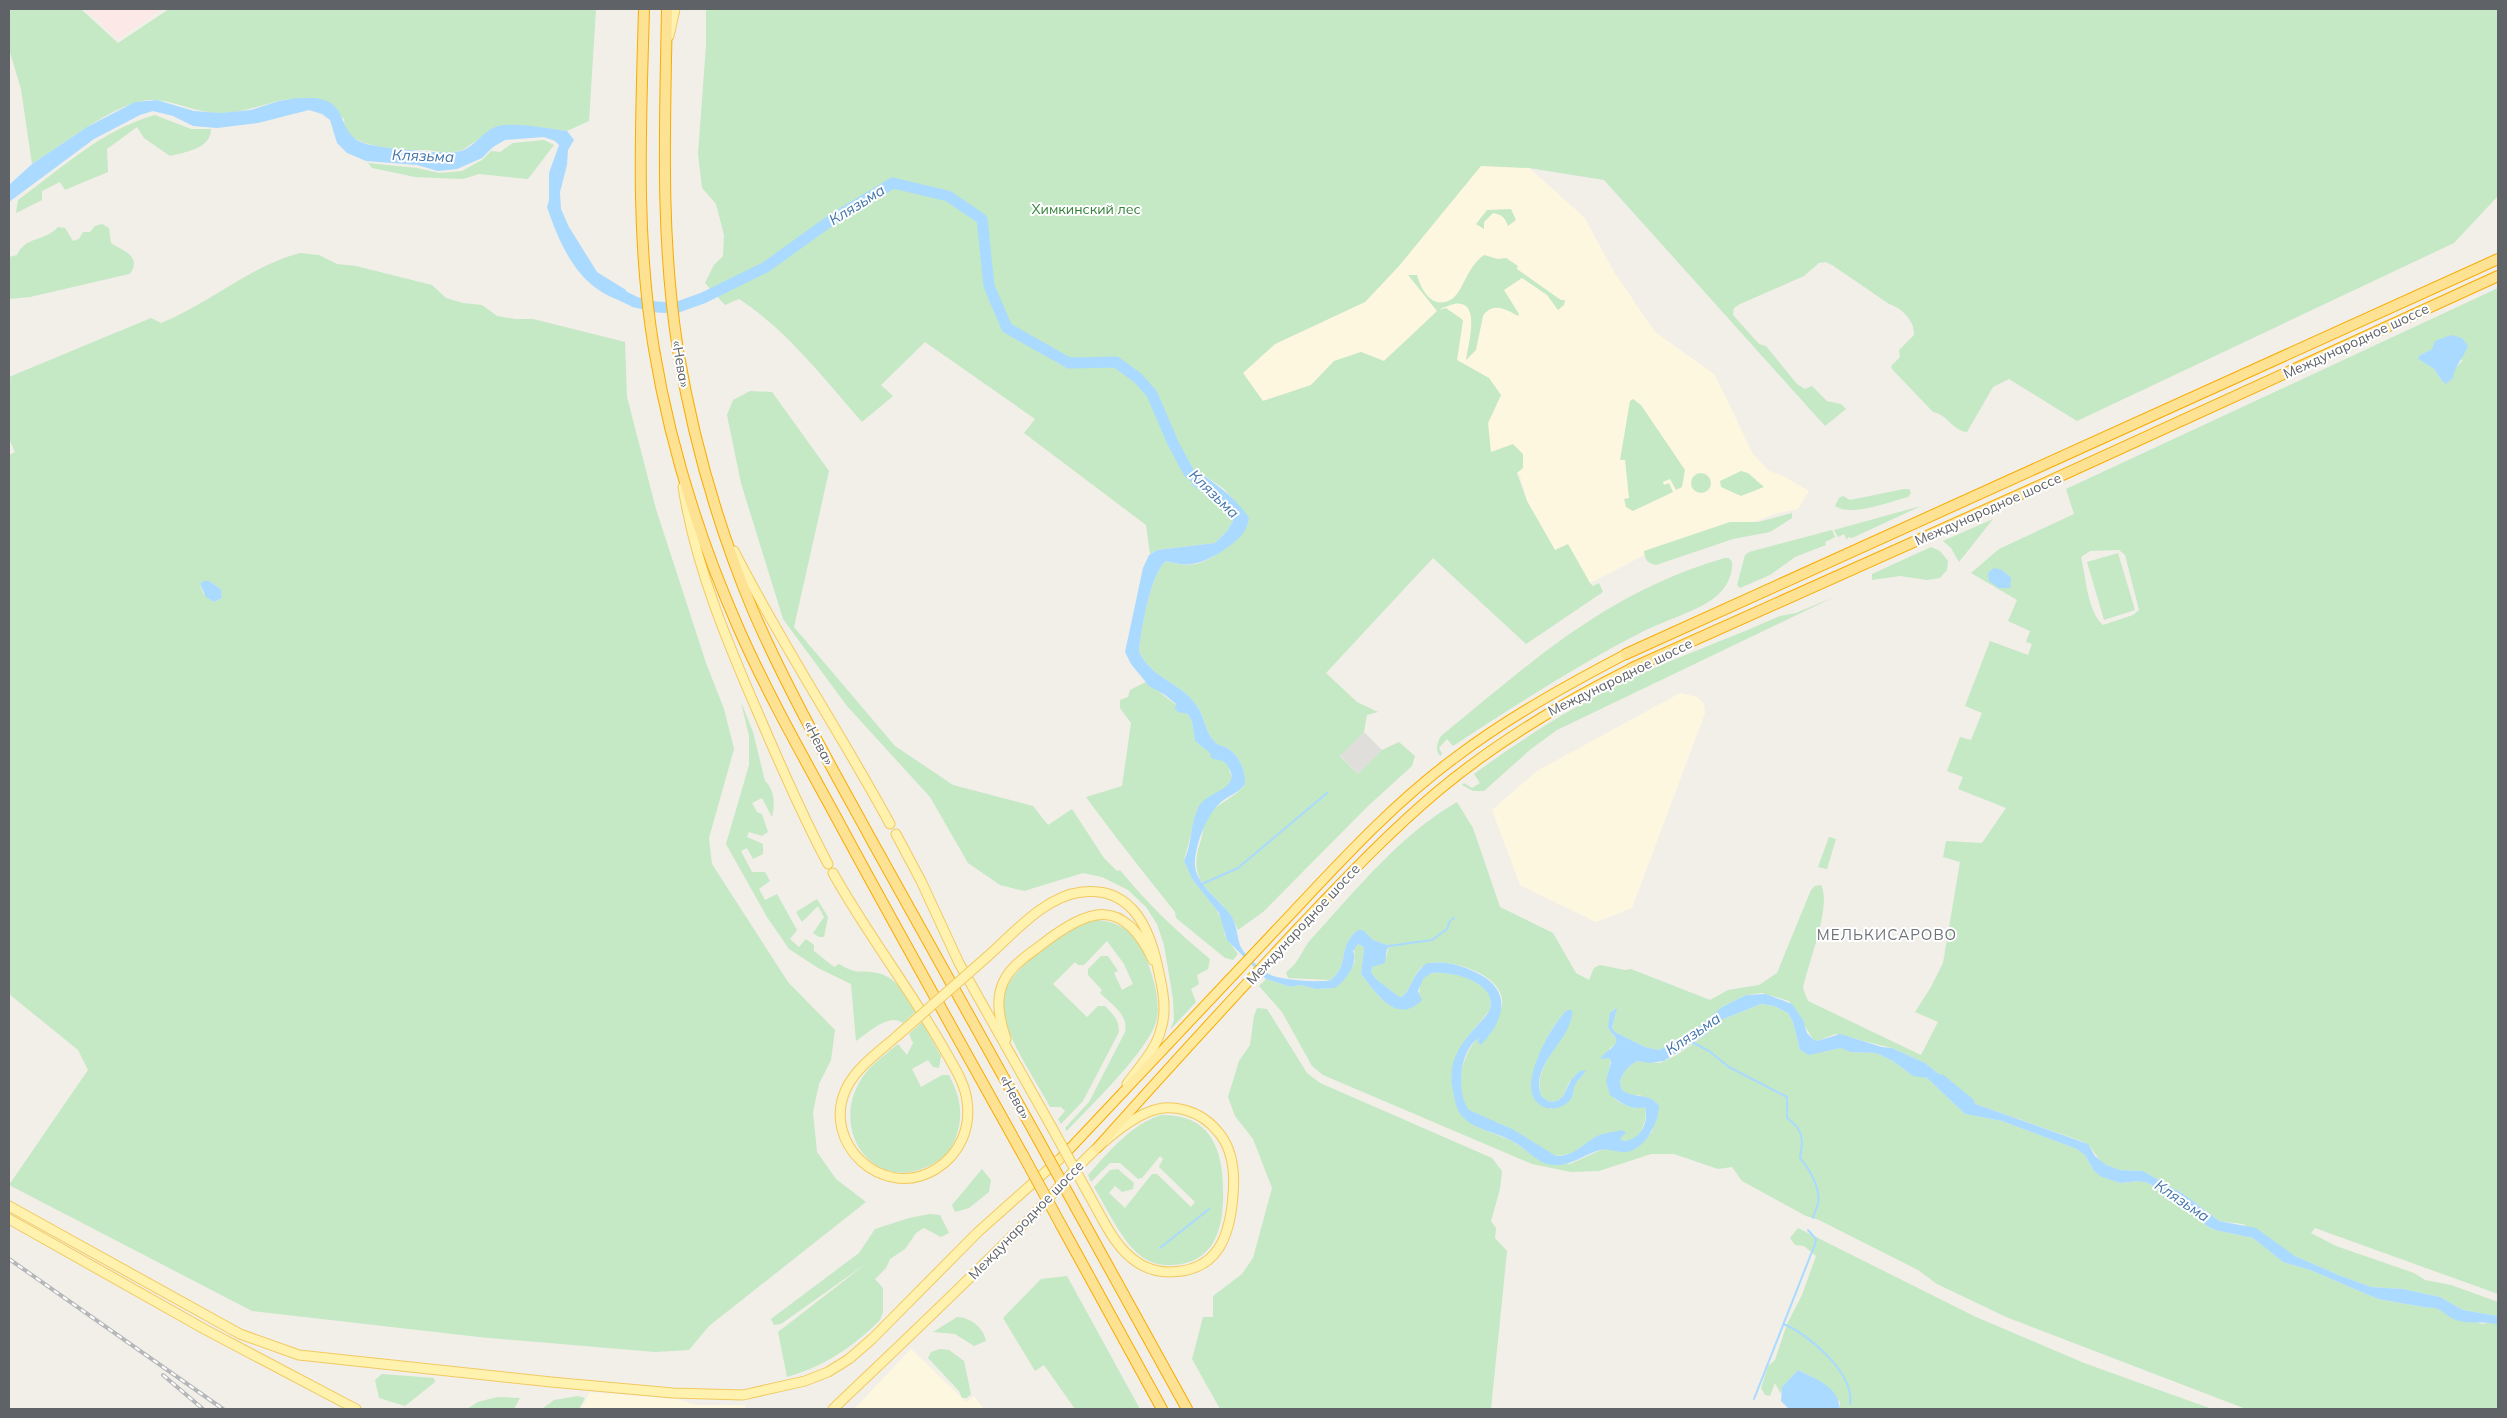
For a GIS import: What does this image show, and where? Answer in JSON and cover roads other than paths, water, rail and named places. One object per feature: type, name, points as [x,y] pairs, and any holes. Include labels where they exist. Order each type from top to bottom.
[{"type":"highway","name":"«Нева»","points":[[644,9],[640,129],[644,272],[653,346],[679,467],[715,570],[738,628],[770,694],[1160,1405]]},
{"type":"highway","name":"«Нева»","points":[[667,9],[664,188],[668,276],[678,350],[691,414],[722,526],[755,615],[818,742],[1187,1409]]},
{"type":"highway","name":"Международное шоссе","points":[[1062,1157],[1347,855],[1429,779],[1456,757],[1531,707],[1626,654],[2498,258]]},
{"type":"highway","name":"Международное шоссе","points":[[1097,1148],[1278,950],[1358,866],[1438,791],[1465,769],[1538,718],[1632,668],[2015,497],[2498,276]]},
{"type":"main road","points":[[639,9],[643,36]]},
{"type":"main road","points":[[666,50],[675,9]]},
{"type":"main road","points":[[679,467],[693,541],[726,638],[806,824],[828,864]]},
{"type":"main road","points":[[722,526],[766,614],[863,774],[890,824]]},
{"type":"main road","points":[[896,834],[921,881],[959,963],[1089,1195],[1126,1254],[1144,1267],[1166,1272],[1191,1270],[1205,1263],[1224,1242],[1231,1216],[1234,1179],[1232,1157],[1219,1132],[1198,1115],[1174,1107],[1147,1113],[1097,1148]]},
{"type":"main road","points":[[834,874],[857,915],[928,1019],[960,1078],[967,1098],[968,1116],[961,1144],[952,1155],[932,1171],[906,1178],[893,1178],[878,1173],[863,1163],[845,1138],[841,1112],[847,1088],[855,1075],[897,1036],[988,956],[1050,904],[1068,895],[1081,892],[1094,892],[1122,901],[1143,922],[1155,951],[1159,972],[1164,1011],[1161,1030],[1151,1051],[1114,1102]]},
{"type":"main road","points":[[1013,1058],[1000,1018],[999,995],[1003,982],[1020,961],[1068,924],[1079,919],[1102,915],[1124,921],[1140,935],[1159,972]]},
{"type":"main road","name":"Международное шоссе","points":[[833,1409],[895,1352],[1097,1148]]},
{"type":"main road","points":[[9,1206],[154,1284],[240,1334],[280,1350],[305,1356],[674,1393],[725,1395],[759,1393],[813,1378],[849,1359],[872,1339],[978,1232],[1062,1157]]},
{"type":"main road","points":[[9,1219],[356,1409]]},
{"type":"water","points":[[297,98],[317,98],[329,102],[336,107],[350,134],[357,140],[366,144],[400,149],[457,152],[472,145],[491,129],[502,125],[520,125],[567,131],[574,140],[568,150],[567,165],[560,192],[561,209],[569,227],[597,272],[626,290],[626,302],[596,288],[584,278],[574,266],[559,238],[547,207],[549,200],[549,173],[559,145],[555,141],[544,137],[505,140],[493,147],[482,158],[457,169],[438,171],[417,165],[366,161],[347,153],[337,143],[330,120],[322,114],[309,110],[258,123],[217,128],[193,126],[173,116],[153,111],[140,115],[94,139],[9,202],[9,185],[32,164],[87,127],[135,102],[157,100],[194,111],[221,113],[251,110],[279,101]]},
{"type":"water","points":[[2451,335],[2462,338],[2468,346],[2455,370],[2453,378],[2446,384],[2434,369],[2418,359],[2420,355],[2432,349],[2435,341]]},
{"type":"water","points":[[1201,473],[1239,504],[1249,518],[1248,524],[1243,534],[1235,542],[1221,552],[1201,562],[1181,564],[1166,561],[1160,568],[1151,590],[1144,617],[1139,651],[1150,668],[1183,691],[1197,706],[1211,737],[1216,743],[1234,753],[1243,770],[1245,784],[1216,807],[1203,829],[1195,861],[1195,869],[1202,883],[1230,914],[1244,952],[1259,967],[1271,975],[1301,980],[1331,980],[1341,968],[1347,943],[1358,930],[1363,930],[1373,940],[1390,946],[1387,949],[1385,963],[1372,967],[1371,972],[1376,979],[1398,996],[1402,997],[1406,993],[1418,972],[1427,963],[1456,965],[1486,978],[1500,995],[1500,1014],[1490,1034],[1481,1045],[1478,1042],[1479,1038],[1467,1051],[1461,1082],[1462,1093],[1469,1110],[1512,1129],[1556,1156],[1573,1152],[1601,1134],[1622,1130],[1626,1133],[1620,1138],[1624,1141],[1630,1140],[1639,1134],[1645,1124],[1646,1113],[1645,1107],[1631,1107],[1610,1095],[1606,1081],[1611,1062],[1609,1058],[1600,1059],[1616,1043],[1615,1037],[1608,1027],[1610,1013],[1617,1007],[1612,1028],[1615,1032],[1645,1047],[1659,1050],[1691,1034],[1722,1007],[1746,995],[1766,994],[1792,1004],[1803,1020],[1807,1033],[1817,1041],[1840,1034],[1882,1047],[1892,1048],[1925,1063],[1944,1078],[1955,1092],[1970,1102],[2088,1144],[2095,1156],[2106,1165],[2120,1170],[2143,1171],[2185,1195],[2219,1221],[2256,1228],[2295,1256],[2371,1287],[2403,1289],[2440,1297],[2463,1310],[2498,1316],[2498,1325],[2456,1320],[2433,1307],[2429,1308],[2378,1299],[2310,1270],[2283,1262],[2253,1238],[2215,1230],[2207,1226],[2175,1199],[2148,1183],[2139,1181],[2120,1183],[2102,1177],[2094,1171],[2085,1155],[2077,1149],[2002,1121],[1965,1114],[1927,1078],[1913,1076],[1893,1061],[1876,1053],[1850,1052],[1841,1048],[1809,1055],[1800,1050],[1793,1022],[1788,1013],[1774,1006],[1761,1004],[1721,1020],[1705,1035],[1664,1061],[1650,1063],[1637,1061],[1626,1070],[1620,1082],[1623,1091],[1632,1095],[1647,1097],[1659,1106],[1657,1120],[1650,1134],[1645,1141],[1633,1150],[1622,1152],[1601,1150],[1567,1164],[1547,1164],[1538,1160],[1512,1141],[1473,1125],[1462,1116],[1457,1107],[1453,1091],[1452,1073],[1455,1056],[1459,1049],[1490,1009],[1490,999],[1487,991],[1471,980],[1460,976],[1431,973],[1423,979],[1418,991],[1422,1000],[1413,1007],[1404,1010],[1396,1008],[1380,997],[1361,974],[1364,947],[1358,944],[1353,951],[1353,966],[1343,981],[1335,988],[1316,989],[1301,985],[1291,987],[1266,979],[1227,940],[1219,913],[1192,879],[1184,861],[1198,808],[1207,798],[1226,787],[1230,782],[1230,770],[1221,760],[1211,758],[1210,753],[1195,741],[1192,722],[1188,714],[1178,712],[1175,709],[1176,704],[1149,686],[1131,664],[1125,652],[1143,568],[1149,555],[1157,550],[1215,543],[1227,531],[1233,521],[1221,505],[1191,484]]},
{"type":"water","points":[[1994,568],[2002,570],[2011,578],[2010,588],[1999,588],[1989,581],[1988,573]]},
{"type":"water","points":[[203,581],[209,581],[221,589],[222,598],[214,602],[206,597],[200,584]]},
{"type":"water","points":[[1567,1010],[1572,1010],[1571,1020],[1541,1074],[1539,1085],[1542,1097],[1550,1102],[1558,1100],[1563,1096],[1574,1077],[1580,1071],[1586,1070],[1575,1085],[1570,1100],[1565,1105],[1559,1108],[1546,1108],[1536,1101],[1533,1095],[1531,1088],[1534,1068],[1549,1035]]},
{"type":"water","points":[[1798,1370],[1819,1380],[1831,1389],[1835,1394],[1840,1409],[1789,1409],[1781,1401],[1782,1387]]},
{"type":"waterway","name":"Клязьма","points":[[613,291],[635,302],[656,307],[675,308],[703,298],[766,267],[834,218],[893,183],[948,196],[982,219],[989,286],[1007,328],[1069,363],[1116,362],[1138,378],[1152,394],[1173,443],[1189,473],[1208,487]]},
{"type":"waterway","points":[[1202,884],[1238,868],[1327,793]]},
{"type":"waterway","points":[[1389,946],[1432,940],[1447,929],[1450,921],[1454,918]]},
{"type":"waterway","points":[[1692,1042],[1709,1051],[1729,1067],[1787,1097],[1787,1118],[1796,1126],[1801,1135],[1800,1158],[1807,1167],[1818,1191],[1818,1203],[1813,1218]]},
{"type":"waterway","name":"Клязьма","points":[[1941,1080],[1969,1103]]},
{"type":"waterway","points":[[1160,1248],[1209,1209]]},
{"type":"waterway","points":[[1754,1399],[1815,1244],[1816,1239],[1808,1230]]},
{"type":"waterway","points":[[1783,1324],[1805,1336],[1828,1356],[1845,1380],[1850,1392],[1850,1404]]},
{"type":"railway","points":[[9,1259],[223,1409]]},
{"type":"railway","points":[[163,1375],[203,1409]]},
{"type":"district","name":"МЕЛЬКИСАРОВО","points":[[1887,935]]},
{"type":"park label","name":"Химкинский лес","points":[[1086,209]]}]
